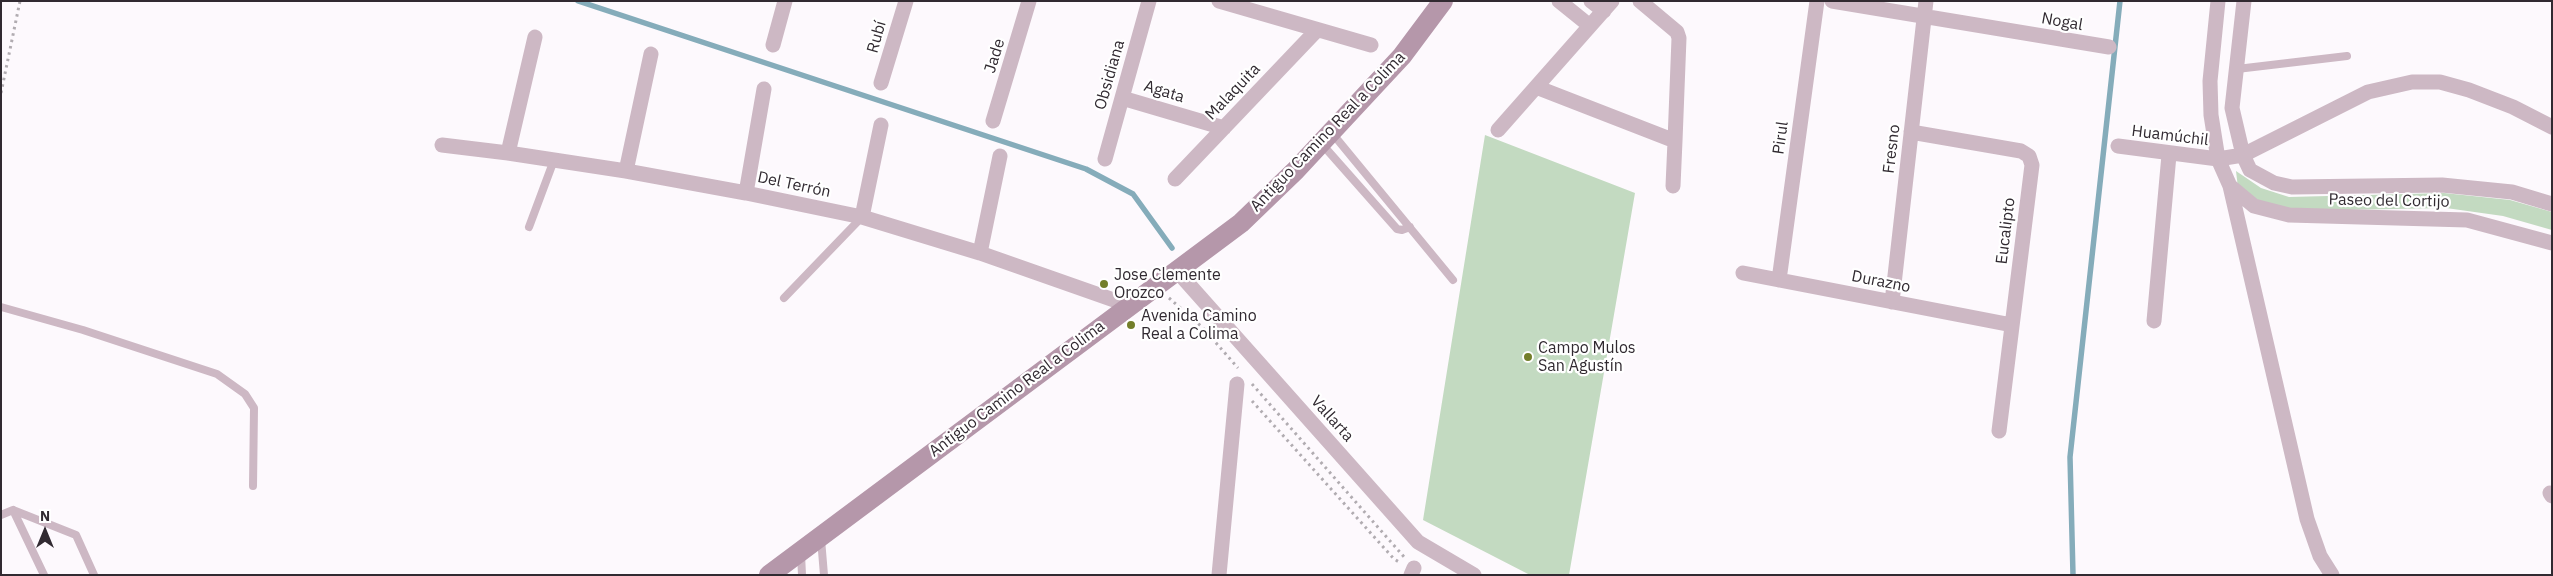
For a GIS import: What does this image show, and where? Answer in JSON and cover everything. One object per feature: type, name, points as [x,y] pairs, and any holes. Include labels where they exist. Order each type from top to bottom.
[{"type":"main road","name":"Antiguo Camino Real a Colima","points":[[769,575],[1128,304],[1156,286],[1241,223],[1296,170],[1402,56],[1443,1]]},
{"type":"street","points":[[773,45],[786,1]]},
{"type":"street","name":"Rubí","points":[[881,83],[906,1]]},
{"type":"street","name":"Jade","points":[[993,121],[1029,1]]},
{"type":"street","name":"Obsidiana","points":[[1105,159],[1149,1]]},
{"type":"street","points":[[1219,1],[1371,45]]},
{"type":"street","points":[[1559,1],[1590,26]]},
{"type":"street","points":[[1498,130],[1608,6],[1591,1]]},
{"type":"street","points":[[1640,1],[1676,32],[1679,38],[1673,186]]},
{"type":"street","name":"Pirul","points":[[1779,280],[1817,1]]},
{"type":"street","name":"Nogal","points":[[1832,1],[1925,9],[2109,47]]},
{"type":"street","points":[[2218,1],[2210,81],[2211,115],[2218,159],[2230,186],[2307,519],[2320,556],[2332,575]]},
{"type":"street","points":[[2243,155],[2232,108],[2244,1]]},
{"type":"street","name":"Fresno","points":[[1892,302],[1925,9]]},
{"type":"street","name":"Malaquita","points":[[1175,179],[1317,30]]},
{"type":"street","points":[[508,153],[535,37]]},
{"type":"street","points":[[626,171],[651,54]]},
{"type":"street","name":"Huamúchil","points":[[2118,146],[2169,155],[2218,159],[2243,155],[2368,92],[2412,82],[2440,82],[2469,90],[2513,107],[2552,127]]},
{"type":"street","points":[[1536,87],[1675,141]]},
{"type":"street","points":[[746,192],[764,89]]},
{"type":"street","name":"Agata","points":[[1122,98],[1224,128]]},
{"type":"street","points":[[862,217],[880,124]]},
{"type":"street","name":"Eucalipto","points":[[1911,132],[2021,150],[2029,156],[2032,165],[1999,431]]},
{"type":"street","name":"Del Terrón","points":[[442,146],[508,153],[626,171],[746,192],[862,217],[980,252],[1128,304]]},
{"type":"street","points":[[2154,321],[2169,155]]},
{"type":"street","name":"Paseo del Cortijo","points":[[2243,155],[2250,170],[2274,183],[2292,187],[2442,185],[2512,192],[2552,204]]},
{"type":"street","points":[[980,252],[1000,156]]},
{"type":"street","name":"Paseo del Cortijo","points":[[2230,186],[2254,206],[2289,215],[2468,220],[2552,243]]},
{"type":"street","name":"Vallarta","points":[[1177,270],[1418,542],[1464,571],[1474,575]]},
{"type":"street","name":"Durazno","points":[[1742,273],[2012,325]]},
{"type":"street","points":[[1219,575],[1242,378]]},
{"type":"lane","points":[[2237,69],[2347,56]]},
{"type":"lane","points":[[1326,138],[1381,192],[1453,280]]},
{"type":"lane","points":[[1326,138],[1370,200],[1398,229],[1402,230],[1410,227]]},
{"type":"lane","points":[[529,227],[554,160]]},
{"type":"lane","points":[[1370,200],[1381,192]]},
{"type":"lane","points":[[784,298],[862,217]]},
{"type":"lane","points":[[1,307],[84,330],[217,374],[245,394],[254,408],[252,486]]},
{"type":"lane","points":[[13,510],[44,575]]},
{"type":"lane","points":[[1,515],[13,510],[76,536],[94,575]]},
{"type":"lane","points":[[820,536],[824,575]]},
{"type":"lane","points":[[800,552],[802,575]]},
{"type":"path","points":[[1,93],[20,1]]},
{"type":"path","points":[[1156,286],[1202,327],[1234,363],[1242,378],[1394,559],[1413,571]]},
{"type":"path","points":[[1234,363],[1242,378],[1413,571]]},
{"type":"green space","name":"Campo Mulos San Agustín","points":[[1485,135],[1635,193],[1569,575],[1530,575],[1423,520]]},
{"type":"green space","points":[[2236,171],[2261,188],[2289,197],[2444,193],[2510,200],[2552,212],[2552,230],[2503,216],[2446,208],[2288,211],[2257,202],[2238,188]]},
{"type":"waterway","points":[[578,1],[1086,169],[1133,194],[1172,248]]},
{"type":"waterway","points":[[2073,575],[2070,457],[2120,1]]},
{"type":"place","name":"Jose Clemente Orozco","points":[[1104,284]]},
{"type":"place","name":"Avenida Camino Real a Colima","points":[[1131,325]]},
{"type":"place","name":"Campo Mulos San Agustín","points":[[1528,357]]}]
